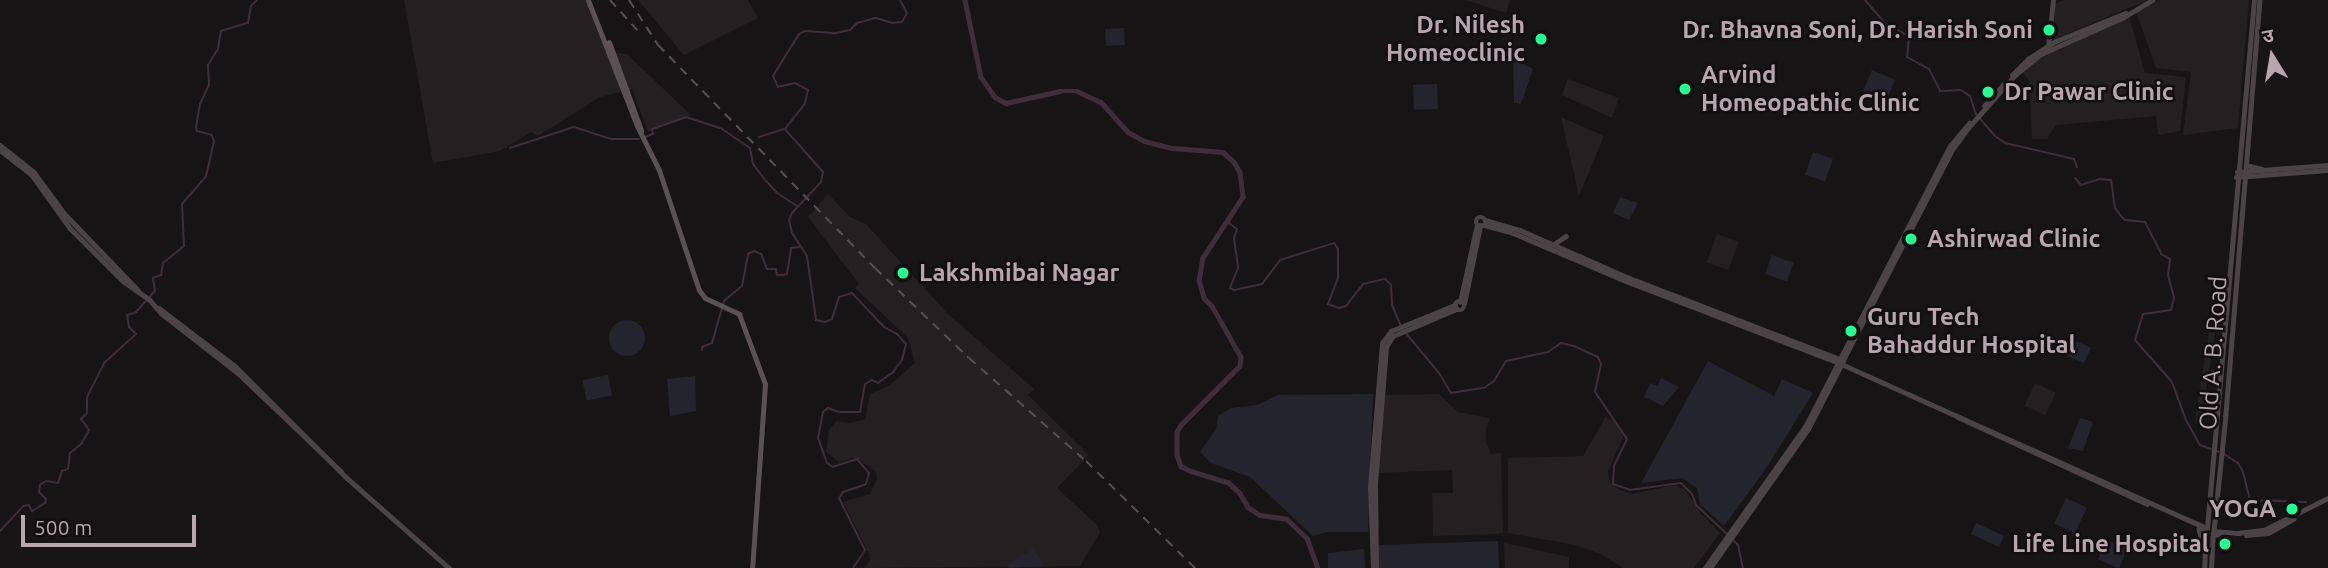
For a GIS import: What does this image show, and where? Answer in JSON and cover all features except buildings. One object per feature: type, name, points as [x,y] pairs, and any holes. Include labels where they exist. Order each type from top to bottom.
[{"type":"main road","points":[[590,0],[616,58],[699,290],[705,298],[729,308],[744,322],[766,388],[751,568]]},
{"type":"main road","points":[[590,0],[638,121]]},
{"type":"main road","points":[[2048,49],[2053,0]]},
{"type":"main road","points":[[1707,568],[1808,429],[1840,362],[1952,150],[1972,122],[2017,74],[2048,49],[2152,0]]},
{"type":"main road","name":"Old A. B. Road","points":[[2205,568],[2253,0]]},
{"type":"main road","name":"Old A. B. Road","points":[[2211,568],[2251,135],[2260,0]]},
{"type":"main road","points":[[0,148],[34,172],[64,213],[162,313],[238,373],[449,568]]},
{"type":"main road","points":[[2250,166],[2269,170]]},
{"type":"main road","points":[[2246,175],[2269,170],[2328,168]]},
{"type":"main road","points":[[2237,175],[2257,177],[2328,168]]},
{"type":"main road","points":[[2249,183],[2257,177]]},
{"type":"main road","points":[[2227,221],[2234,221]]},
{"type":"main road","points":[[1482,224],[1511,232],[1626,281],[1840,362],[2213,533],[2268,533],[2325,501]]},
{"type":"main road","points":[[1482,224],[1553,244],[1840,362],[2207,531]]},
{"type":"main road","points":[[1375,568],[1370,487],[1381,354],[1387,335],[1459,305],[1482,224]]},
{"type":"main road","points":[[1553,244],[1566,236]]},
{"type":"main road","points":[[2218,515],[2218,527],[2222,534]]},
{"type":"main road","points":[[2198,528],[2206,555]]},
{"type":"main road","points":[[2213,542],[2222,534]]},
{"type":"shaded area","points":[[404,0],[587,0],[606,52],[627,54],[691,115],[648,132],[632,89],[600,97],[538,136],[531,132],[500,151],[433,163]]},
{"type":"shaded area","points":[[638,0],[748,0],[758,18],[684,55]]},
{"type":"shaded area","points":[[1465,0],[1510,0],[1506,13]]},
{"type":"shaded area","points":[[2064,0],[2148,0],[2054,39],[2055,4]]},
{"type":"shaded area","points":[[2159,0],[2249,0],[2238,128],[2183,135],[2191,72],[2156,68],[2136,12]]},
{"type":"shaded area","points":[[2129,16],[2145,73],[2186,77],[2180,131],[2158,135],[2156,116],[2056,125],[2047,139],[2032,139],[2029,80],[2022,72],[2049,51]]},
{"type":"shaded area","points":[[1124,28],[1125,45],[1106,46],[1105,29]]},
{"type":"shaded area","points":[[1513,59],[1533,69],[1521,104],[1514,103]]},
{"type":"shaded area","points":[[1872,70],[1895,80],[1886,101],[1863,91]]},
{"type":"shaded area","points":[[1568,79],[1619,98],[1612,118],[1562,95]]},
{"type":"shaded area","points":[[1437,84],[1438,109],[1414,110],[1413,85]]},
{"type":"shaded area","points":[[1561,117],[1604,136],[1579,196]]},
{"type":"shaded area","points":[[1813,152],[1833,159],[1825,182],[1805,175]]},
{"type":"shaded area","points":[[828,194],[850,217],[866,224],[948,314],[1034,389],[1028,395],[1089,455],[1057,488],[1097,525],[1100,532],[1080,566],[864,568],[870,561],[869,553],[843,502],[870,494],[877,479],[876,472],[860,460],[852,458],[839,462],[826,452],[829,430],[837,421],[850,423],[865,419],[870,394],[889,386],[915,363],[908,338],[855,288],[859,284],[808,217]]},
{"type":"shaded area","points":[[1620,197],[1638,203],[1629,220],[1613,213]]},
{"type":"shaded area","points":[[1717,234],[1739,242],[1728,270],[1707,262]]},
{"type":"shaded area","points":[[1772,255],[1794,263],[1787,282],[1765,274]]},
{"type":"shaded area","points":[[627,320],[640,325],[645,338],[640,351],[627,356],[614,351],[609,338],[614,325]]},
{"type":"shaded area","points":[[2209,332],[2215,333],[2201,423],[2195,422]]},
{"type":"shaded area","points":[[2072,339],[2091,348],[2084,363],[2065,354]]},
{"type":"shaded area","points":[[1708,361],[1774,396],[1782,379],[1813,393],[1765,470],[1724,526],[1700,504],[1697,488],[1682,478],[1641,483]]},
{"type":"shaded area","points":[[608,375],[612,396],[586,401],[582,380]]},
{"type":"shaded area","points":[[695,376],[696,411],[670,416],[667,379]]},
{"type":"shaded area","points":[[1661,378],[1679,387],[1663,406],[1644,397],[1650,383],[1658,386]]},
{"type":"shaded area","points":[[2035,383],[2056,393],[2045,415],[2024,406]]},
{"type":"shaded area","points":[[1373,394],[1368,532],[1327,532],[1313,536],[1250,477],[1211,463],[1200,452],[1216,429],[1218,416],[1231,408],[1257,405],[1278,395]]},
{"type":"shaded area","points":[[1439,394],[1458,412],[1490,418],[1486,429],[1486,443],[1491,454],[1501,453],[1503,532],[1433,536],[1432,493],[1453,493],[1452,470],[1378,473],[1385,395]]},
{"type":"shaded area","points":[[1606,416],[1621,428],[1623,437],[1608,471],[1609,481],[1618,489],[1632,494],[1675,485],[1685,490],[1701,513],[1720,533],[1694,568],[1623,568],[1601,554],[1575,545],[1508,533],[1508,458],[1583,456]]},
{"type":"shaded area","points":[[2080,418],[2093,422],[2083,451],[2068,448]]},
{"type":"shaded area","points":[[2066,498],[2087,508],[2075,533],[2054,523]]},
{"type":"shaded area","points":[[1976,523],[2004,536],[1999,547],[1971,534]]},
{"type":"shaded area","points":[[2106,540],[2127,549],[2119,568],[2098,559]]},
{"type":"shaded area","points":[[1498,541],[1499,568],[1379,568],[1378,545]]},
{"type":"shaded area","points":[[1504,543],[1569,557],[1569,568],[1505,568]]},
{"type":"shaded area","points":[[1033,549],[1045,566],[1009,568],[1007,565]]},
{"type":"shaded area","points":[[1364,549],[1365,568],[1328,568],[1328,553]]},
{"type":"waterway","points":[[0,531],[23,506],[29,505],[32,511],[45,503],[46,499],[39,492],[40,485],[46,481],[58,483],[62,471],[68,469],[70,453],[81,444],[89,430],[81,419],[87,413],[87,397],[104,363],[136,334],[129,327],[127,315],[136,312],[155,291],[153,278],[161,275],[163,263],[184,246],[182,204],[206,176],[214,142],[212,135],[197,131],[196,127],[200,104],[209,85],[208,65],[218,49],[221,31],[248,23],[251,6],[257,0]]},
{"type":"waterway","points":[[853,568],[865,550],[839,498],[843,492],[866,484],[869,473],[857,459],[833,467],[827,463],[818,438],[823,412],[828,408],[839,412],[860,412],[865,384],[872,380],[878,383],[893,372],[902,360],[906,344],[897,334],[884,327],[852,293],[839,297],[832,319],[825,322],[816,320],[807,256],[792,233],[789,220],[792,213],[821,182],[823,172],[785,129],[805,103],[808,90],[795,83],[778,87],[773,76],[799,34],[805,31],[836,33],[850,30],[857,23],[876,18],[892,23],[902,22],[907,13],[900,0]]},
{"type":"waterway","points":[[965,0],[981,77],[995,97],[1006,103],[1060,91],[1077,91],[1101,102],[1128,132],[1144,141],[1173,148],[1223,152],[1234,162],[1240,172],[1243,197],[1203,258],[1199,280],[1204,298],[1212,306],[1241,357],[1240,366],[1182,424],[1177,432],[1177,455],[1181,466],[1228,482],[1240,493],[1248,507],[1260,515],[1287,519],[1307,538],[1318,568]]},
{"type":"waterway","points":[[1865,0],[1886,24],[1909,36],[1907,57],[1929,69],[1940,91],[1961,90],[1970,96],[1976,114],[1995,136],[2005,143],[2074,159],[2077,167]]},
{"type":"waterway","points":[[645,137],[653,134],[652,129],[686,117],[722,129],[750,148],[753,164],[766,181],[777,193],[797,206]]},
{"type":"waterway","points":[[510,148],[574,127],[612,139],[639,139]]},
{"type":"waterway","points":[[759,137],[784,129]]},
{"type":"waterway","points":[[2075,178],[2081,185],[2099,179],[2111,180],[2115,208],[2120,215],[2125,220],[2145,222],[2161,254],[2170,259],[2168,275],[2174,298],[2171,310],[2143,314],[2135,340],[2172,382],[2186,420],[2200,445],[2219,452]]},
{"type":"waterway","points":[[1229,223],[1237,229],[1234,238],[1238,268],[1230,288],[1234,290],[1262,284],[1280,260],[1334,243],[1338,249],[1338,278],[1328,304],[1339,308],[1346,306],[1363,284],[1385,279],[1391,285],[1392,305],[1400,324]]},
{"type":"waterway","points":[[702,350],[702,347],[712,343],[724,301],[742,286],[748,254],[754,251],[761,254],[767,269],[776,269],[777,275],[783,275],[787,274],[791,248],[800,247]]},
{"type":"waterway","points":[[1405,332],[1439,373],[1451,393],[1484,388],[1494,381],[1506,361],[1548,352],[1561,343],[1598,357],[1601,364],[1595,392],[1627,439],[1614,466],[1613,484],[1630,490],[1681,483],[1692,494],[1696,505],[1727,534]]},
{"type":"waterway","points":[[2224,454],[2238,463],[2250,500],[2306,502]]},
{"type":"waterway","points":[[1731,538],[1738,545],[1743,568]]},
{"type":"railway","points":[[610,0],[638,31]]},
{"type":"railway","points":[[629,0],[658,45],[875,268],[969,358],[1086,461],[1195,568]]},
{"type":"place","name":"Dr. Bhavna Soni, Dr. Harish Soni","points":[[2049,30]]},
{"type":"place","name":"Dr. Nilesh Homeoclinic","points":[[1541,39]]},
{"type":"place","name":"Arvind Homeopathic Clinic","points":[[1685,89]]},
{"type":"place","name":"Dr Pawar Clinic","points":[[1988,92]]},
{"type":"place","name":"Ashirwad Clinic","points":[[1911,239]]},
{"type":"place","name":"Lakshmibai Nagar","points":[[903,273]]},
{"type":"place","name":"Guru Tech Bahaddur Hospital","points":[[1851,331]]},
{"type":"place","name":"YOGA","points":[[2292,509]]},
{"type":"place","name":"Life Line Hospital","points":[[2225,544]]}]
